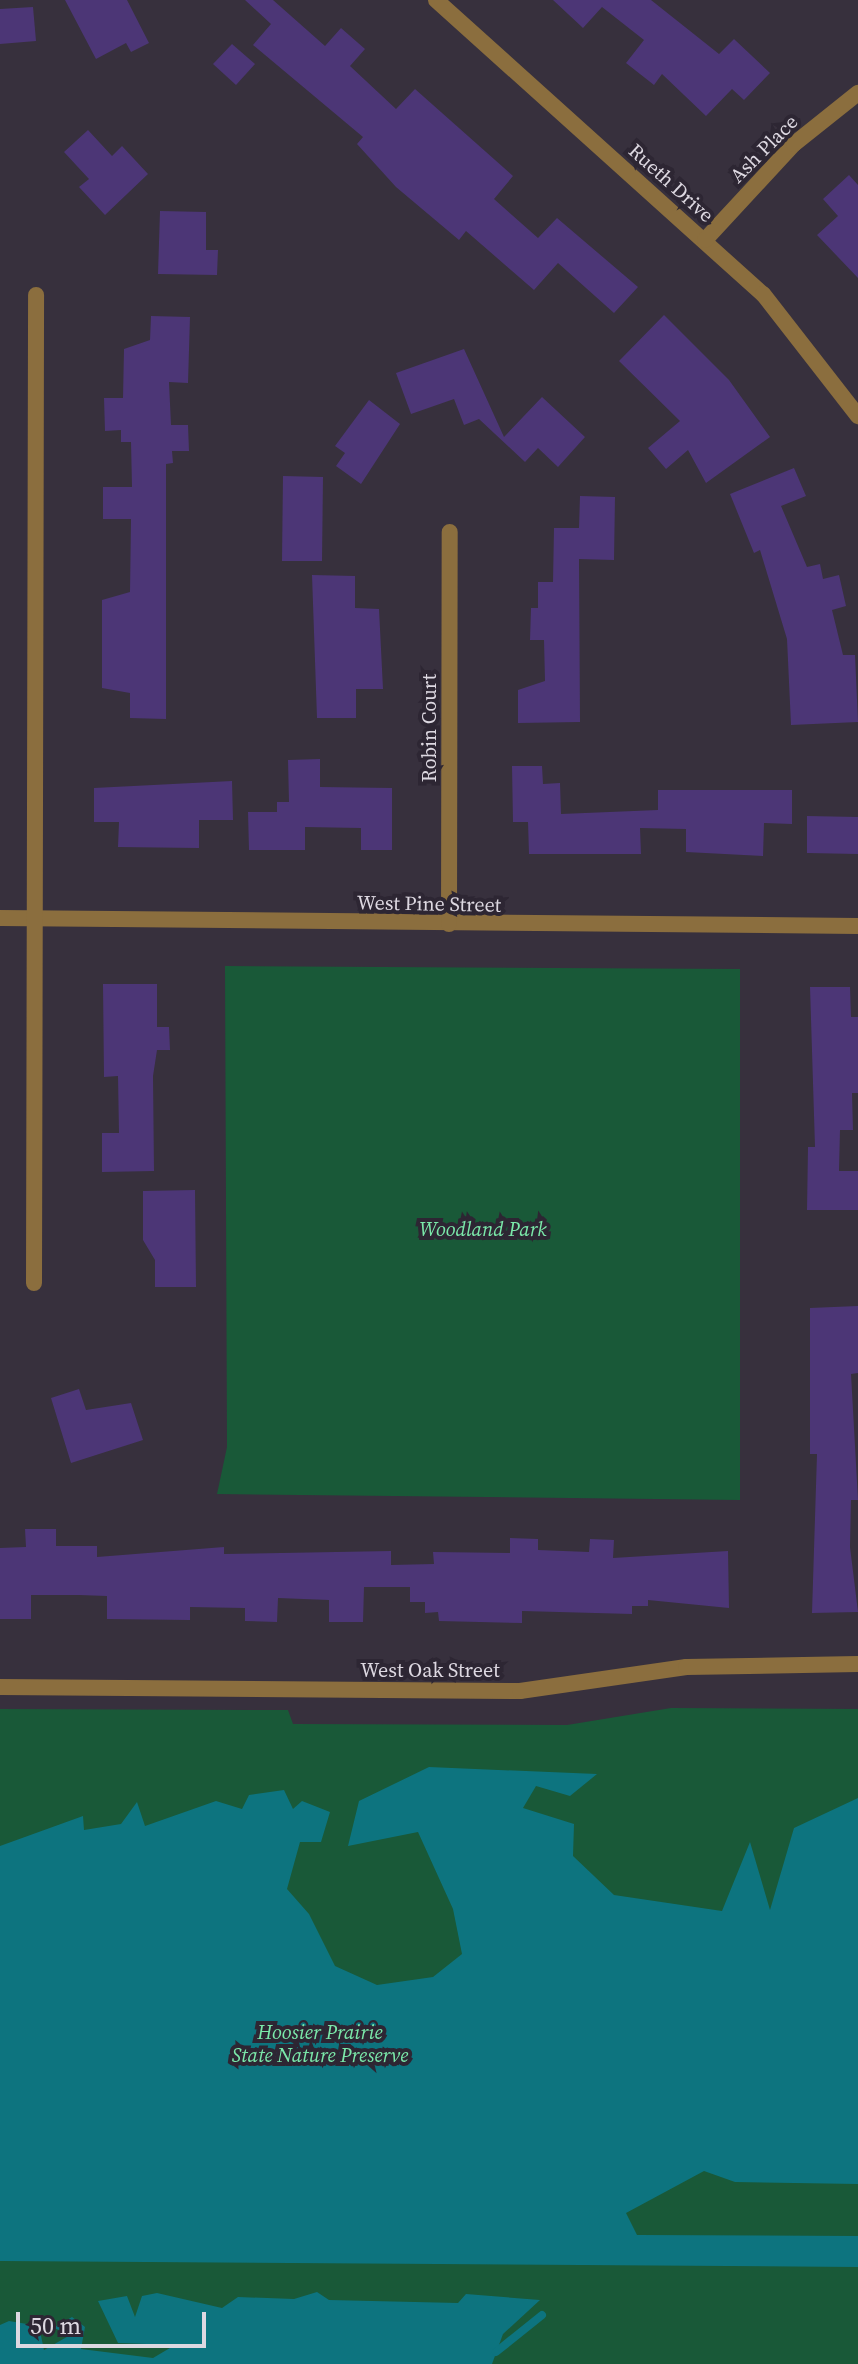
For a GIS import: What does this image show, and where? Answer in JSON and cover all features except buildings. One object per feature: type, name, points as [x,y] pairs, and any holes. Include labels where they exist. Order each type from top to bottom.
[{"type":"street","name":"Rueth Drive","points":[[446,3],[784,315],[858,416]]},
{"type":"street","name":"Ash Place","points":[[705,240],[794,144],[858,93]]},
{"type":"street","points":[[34,1283],[32,919],[36,295]]},
{"type":"street","name":"Robin Court","points":[[449,924],[450,532]]},
{"type":"street","name":"West Pine Street","points":[[0,918],[858,926]]},
{"type":"street","name":"West Oak Street","points":[[0,1687],[520,1691],[686,1667],[858,1664]]},
{"type":"green space","name":"Woodland Park","points":[[225,966],[740,969],[740,1500],[217,1494],[227,1447]]},
{"type":"green space","name":"Hoosier Prairie State Nature Preserve","points":[[671,1708],[858,1709],[858,2364],[0,2364],[0,1709],[288,1710],[293,1724],[567,1725]]},
{"type":"water","name":"Hoosier Prairie State Nature Preserve","points":[[429,1767],[597,1774],[570,1796],[536,1786],[523,1808],[574,1824],[573,1856],[614,1895],[722,1911],[750,1842],[770,1910],[794,1828],[858,1798],[858,2184],[735,2182],[704,2171],[626,2213],[637,2235],[858,2236],[858,2267],[0,2261],[0,1846],[83,1816],[84,1830],[121,1824],[137,1802],[145,1826],[216,1801],[242,1809],[249,1795],[284,1790],[293,1809],[302,1801],[330,1812],[321,1842],[300,1842],[287,1889],[309,1914],[335,1966],[377,1985],[433,1977],[462,1954],[453,1909],[418,1832],[348,1846],[359,1801]]},
{"type":"water","points":[[317,2292],[329,2300],[458,2303],[466,2294],[540,2300],[503,2334],[492,2364],[0,2364],[0,2325],[9,2321],[39,2326],[44,2350],[72,2334],[53,2328],[72,2317],[85,2327],[81,2349],[153,2358],[175,2345],[118,2343],[98,2301],[127,2296],[135,2317],[142,2296],[157,2293],[222,2308],[238,2297],[294,2299]]},
{"type":"waterway","points":[[496,2352],[542,2315]]}]
